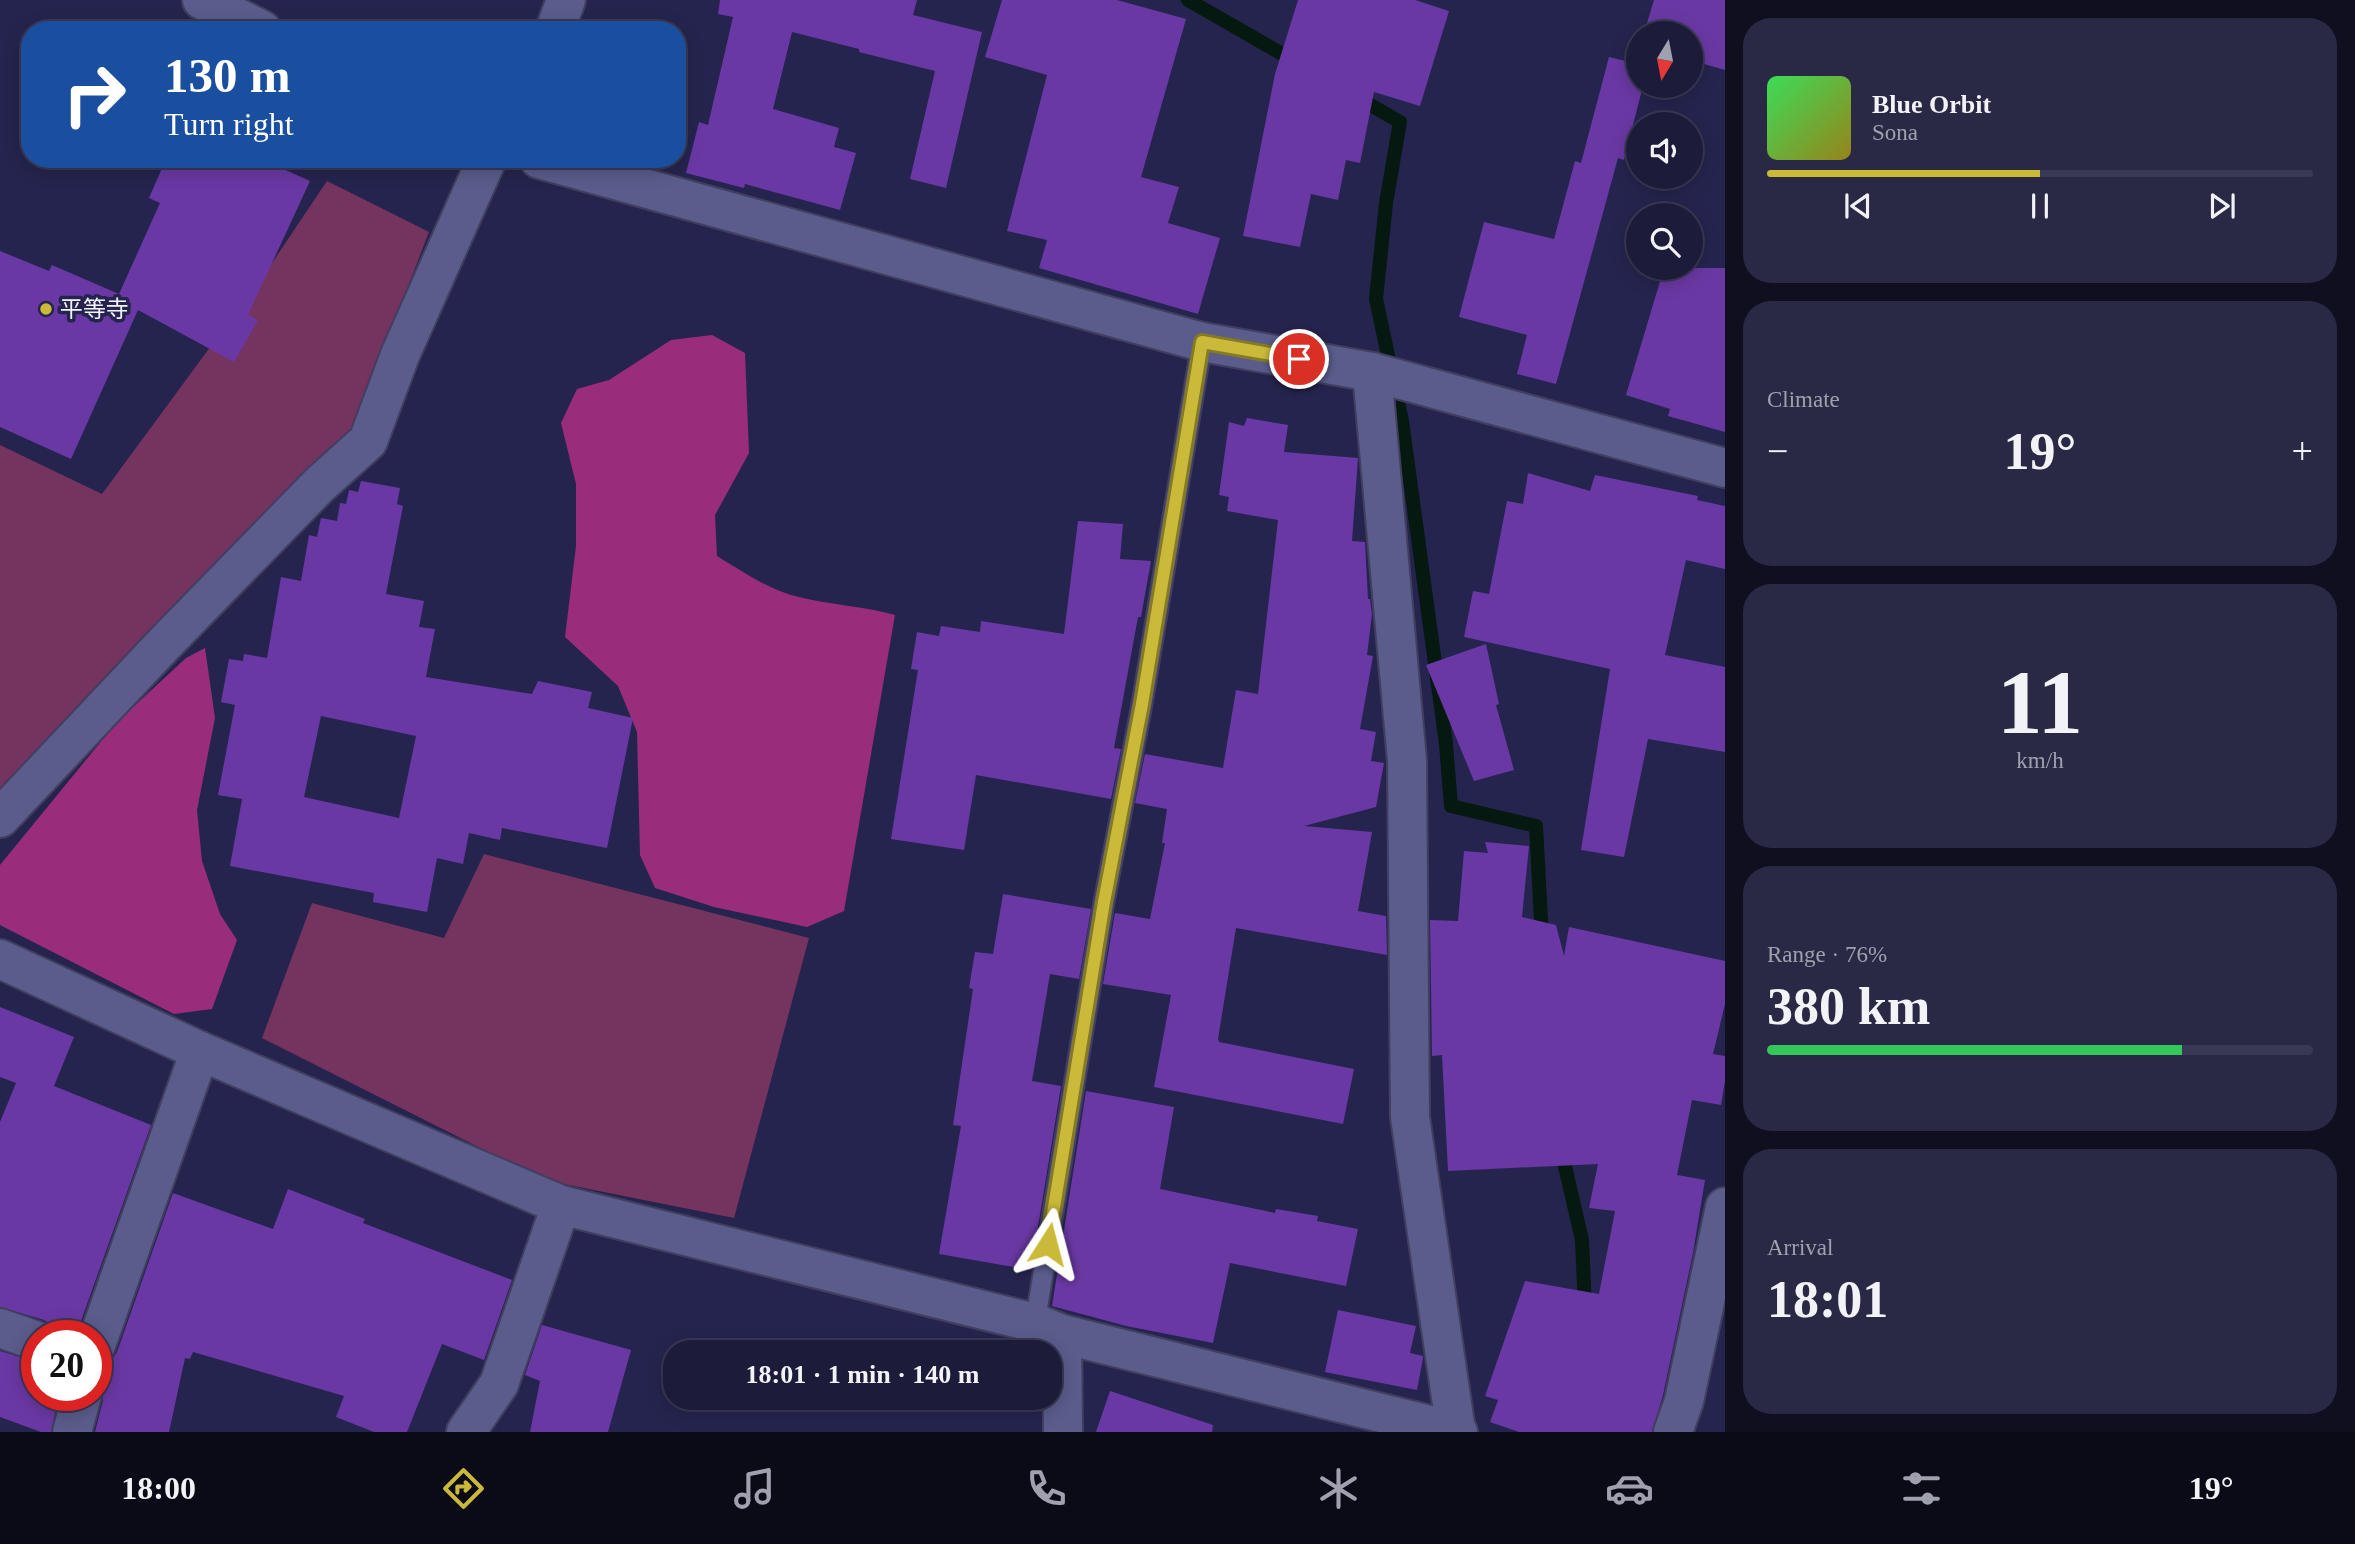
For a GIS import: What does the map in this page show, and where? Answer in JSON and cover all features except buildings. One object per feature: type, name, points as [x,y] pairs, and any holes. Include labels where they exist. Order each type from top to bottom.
[{"type":"street","points":[[558,21],[566,0]]},
{"type":"street","points":[[209,1],[246,21]]},
{"type":"street","points":[[0,818],[309,495],[368,441],[400,355],[483,168]]},
{"type":"street","points":[[572,168],[1202,342],[1372,372],[1725,468]]},
{"type":"street","points":[[0,958],[200,1051],[561,1205],[1457,1432],[1410,1117],[1407,761],[1372,372]]},
{"type":"street","points":[[105,1320],[200,1051]]},
{"type":"street","points":[[466,1432],[499,1384],[561,1205]]},
{"type":"street","points":[[1673,1432],[1684,1401],[1725,1207]]},
{"type":"street","points":[[0,1328],[21,1335]]},
{"type":"street","points":[[1048,1329],[1063,1432]]},
{"type":"street","points":[[72,1432],[78,1411]]},
{"type":"lane","points":[[1048,1329],[1104,902],[1142,704],[1202,342]]},
{"type":"shaded area","points":[[327,181],[429,232],[354,426],[0,801],[0,445],[102,494],[272,263]]},
{"type":"shaded area","points":[[712,335],[745,353],[749,453],[715,515],[717,556],[756,580],[788,594],[895,615],[844,911],[807,927],[714,907],[655,888],[640,855],[637,732],[618,686],[565,637],[576,546],[576,484],[561,423],[577,389],[609,380],[671,340]]},
{"type":"shaded area","points":[[205,648],[215,718],[197,810],[202,861],[220,914],[237,940],[212,1009],[174,1014],[0,925],[0,865],[117,722],[186,658]]},
{"type":"shaded area","points":[[484,854],[809,938],[734,1218],[544,1180],[262,1038],[312,903],[444,938]]},
{"type":"waterway","points":[[1188,0],[1298,63]]},
{"type":"waterway","points":[[1355,96],[1400,122],[1386,203],[1376,299],[1402,421],[1446,744],[1451,806],[1536,826],[1542,938]]},
{"type":"waterway","points":[[1561,1149],[1582,1240],[1585,1308]]},
{"type":"place","name":"平等寺","points":[[46,309]]},
{"type":"route","points":[[1048,1244],[1104,902],[1142,704],[1202,342],[1299,359]]}]
